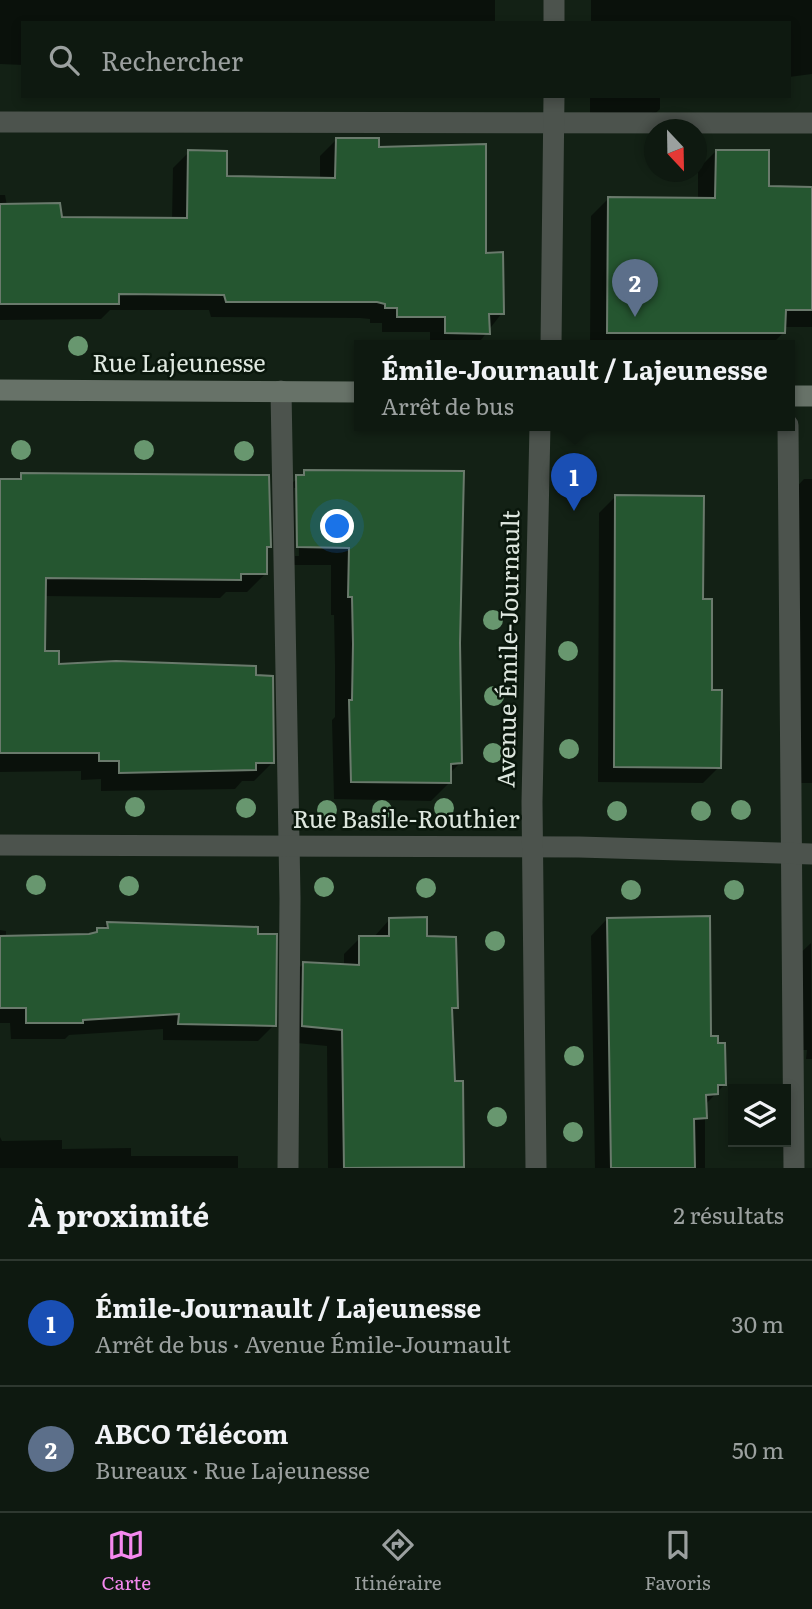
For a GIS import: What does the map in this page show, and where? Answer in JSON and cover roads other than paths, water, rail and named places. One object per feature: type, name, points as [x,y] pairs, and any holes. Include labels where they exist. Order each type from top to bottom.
[{"type":"main road","name":"Rue Lajeunesse","points":[[0,390],[354,392]]},
{"type":"street","points":[[554,0],[554,21]]},
{"type":"street","points":[[551,340],[554,98]]},
{"type":"street","points":[[0,122],[812,123]]},
{"type":"street","points":[[281,391],[289,847],[288,1168]]},
{"type":"street","name":"Avenue Émile-Journault","points":[[536,1168],[533,847],[540,431]]},
{"type":"street","points":[[788,431],[802,854],[794,1168]]},
{"type":"street","name":"Rue Basile-Routhier","points":[[0,845],[533,847],[802,854]]},
{"type":"place","name":"ABCO Télécom","points":[[635,317]]},
{"type":"place","name":"Émile-Journault / Lajeunesse","points":[[574,511]]}]
